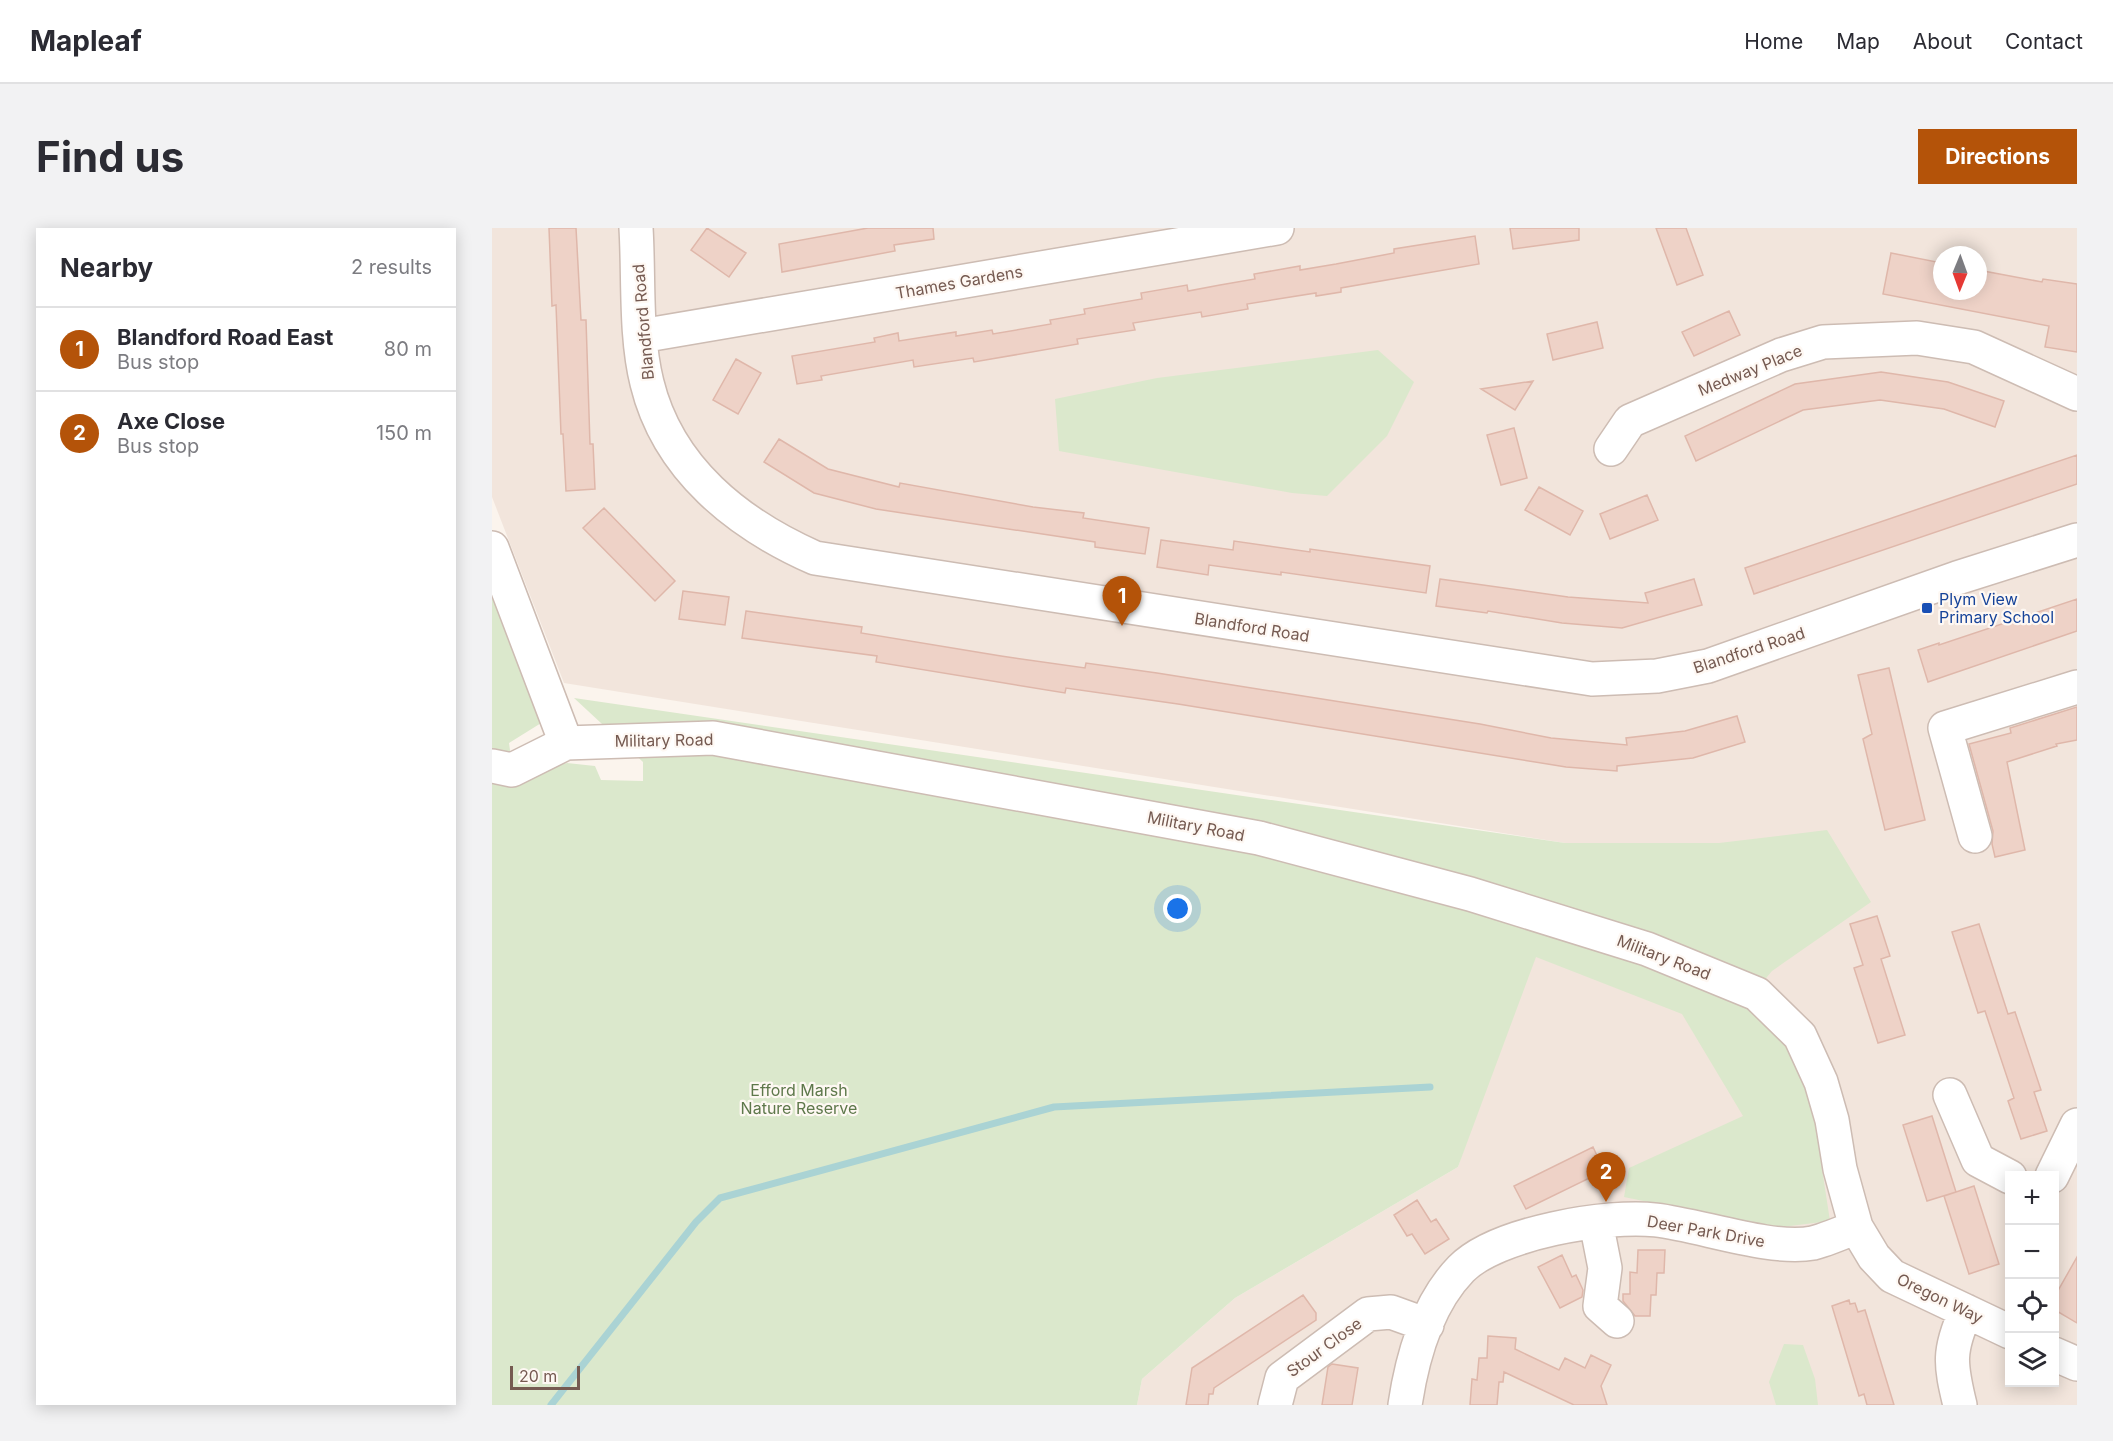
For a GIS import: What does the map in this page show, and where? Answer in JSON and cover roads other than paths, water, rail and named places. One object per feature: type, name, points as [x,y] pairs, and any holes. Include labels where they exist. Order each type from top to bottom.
[{"type":"street","name":"Blandford Road","points":[[636,228],[641,336],[647,383],[660,419],[682,460],[708,491],[744,520],[791,548],[815,558],[1529,671],[1592,678],[1657,676],[1708,666],[1958,578],[2077,540]]},
{"type":"street","name":"Thames Gardens","points":[[641,336],[1277,228]]},
{"type":"street","name":"Medway Place","points":[[1611,449],[1630,421],[1781,355],[1823,342],[1917,338],[1974,347],[2077,394]]},
{"type":"street","points":[[492,548],[566,743],[513,770],[492,766]]},
{"type":"street","points":[[1975,836],[1945,728],[2077,687]]},
{"type":"street","name":"Military Road","points":[[566,743],[713,738],[1101,807],[1269,841],[1470,894],[1647,949],[1757,994],[1800,1036],[1821,1082],[1832,1120],[1840,1169],[1856,1227]]},
{"type":"street","points":[[1950,1095],[1978,1160],[2005,1174]]},
{"type":"street","points":[[2055,1171],[2076,1130]]},
{"type":"street","name":"Deer Park Drive","points":[[1405,1405],[1410,1369],[1427,1325],[1437,1301],[1462,1267],[1496,1248],[1538,1231],[1625,1219],[1656,1220],[1772,1242],[1811,1243],[1856,1227]]},
{"type":"street","points":[[1596,1222],[1605,1268],[1600,1306],[1617,1321]]},
{"type":"street","name":"Oregon Way","points":[[1856,1227],[1874,1257],[1892,1276],[2005,1329]]},
{"type":"street","points":[[1960,1405],[1951,1367],[1958,1329],[1966,1311]]},
{"type":"street","name":"Stour Close","points":[[1275,1405],[1282,1378],[1368,1314],[1391,1312],[1427,1325]]},
{"type":"street","points":[[2059,1356],[2077,1364]]},
{"type":"waterway","points":[[551,1405],[696,1222],[720,1198],[1054,1107],[1430,1087]]},
{"type":"place","name":"Plym View Primary School","points":[[1927,608]]},
{"type":"place","name":"Blandford Road East","points":[[1122,626]]},
{"type":"place","name":"Axe Close","points":[[1606,1202]]},
{"type":"park label","name":"Efford Marsh Nature Reserve","points":[[799,1099]]}]
